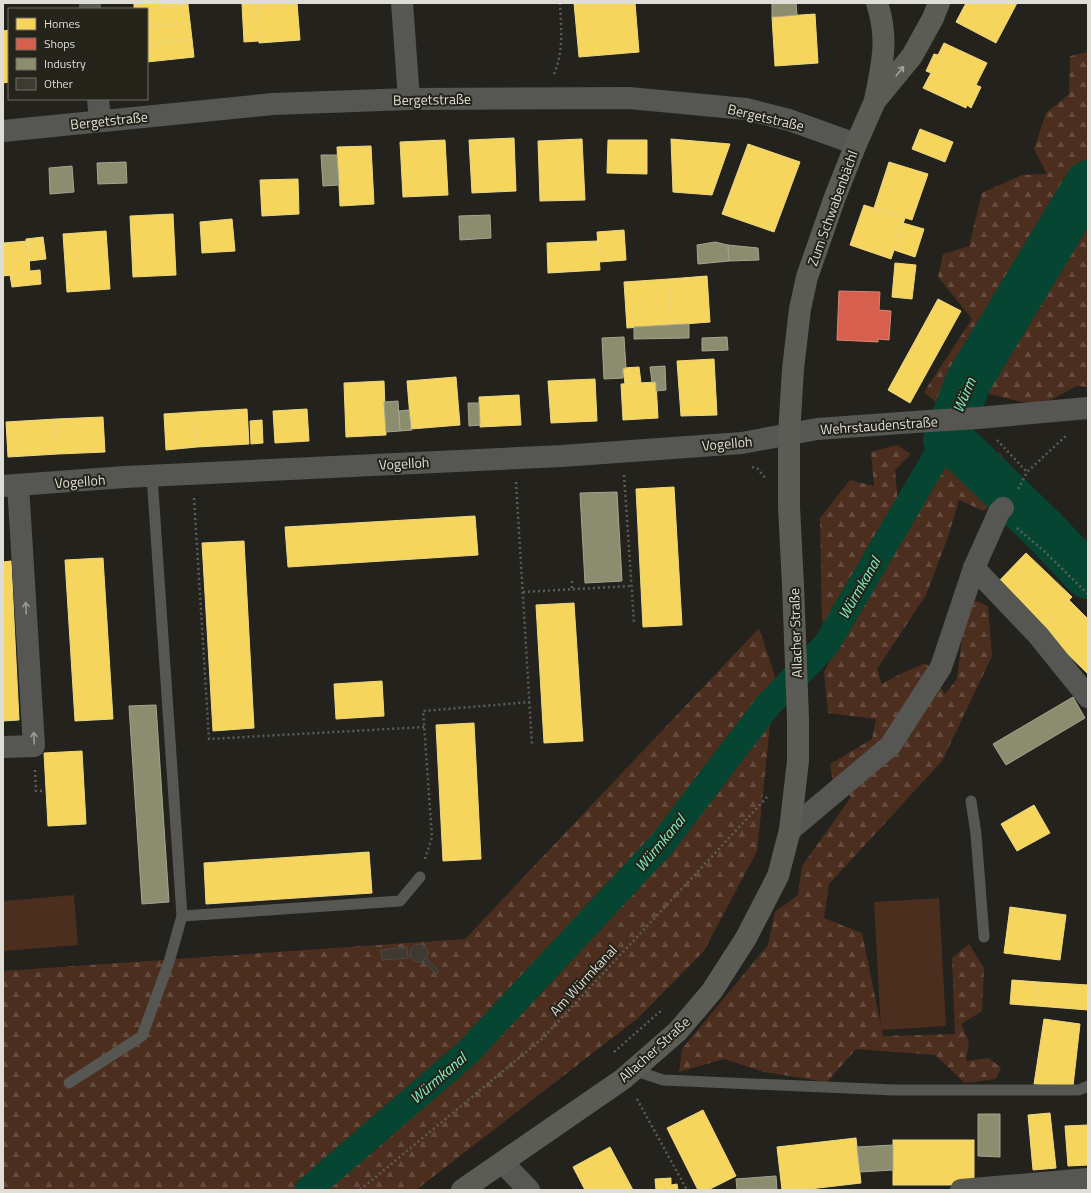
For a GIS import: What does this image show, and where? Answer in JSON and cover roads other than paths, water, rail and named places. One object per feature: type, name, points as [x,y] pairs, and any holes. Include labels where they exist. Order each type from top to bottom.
[{"type":"street","points":[[402,3],[409,99]]},
{"type":"street","points":[[875,101],[884,50],[884,31],[877,3]]},
{"type":"street","name":"Zum Schwabenbächl","points":[[789,436],[793,369],[800,309],[807,277],[835,197],[875,101],[912,56],[933,18],[939,3]]},
{"type":"street","name":"Bergetstraße","points":[[3,131],[100,120],[273,104],[409,99],[629,98],[746,109],[789,120],[856,144]]},
{"type":"street","points":[[98,100],[100,120]]},
{"type":"street","name":"Wehrstaudenstraße","points":[[789,436],[817,429],[978,418],[1088,408]]},
{"type":"street","name":"Vogelloh","points":[[3,747],[34,746],[10,486],[152,476],[514,458],[742,443],[789,436]]},
{"type":"street","name":"Allacher Straße","points":[[462,1190],[623,1079],[678,1031],[712,991],[746,938],[778,876],[790,830],[798,761],[794,605],[789,508],[789,436]]},
{"type":"street","points":[[790,830],[890,746],[941,668],[974,568],[1001,510]]},
{"type":"street","points":[[974,568],[1038,635],[1088,697]]},
{"type":"street","points":[[503,1163],[529,1190]]},
{"type":"street","points":[[961,1190],[1088,1179]]},
{"type":"lane","points":[[69,1083],[142,1036],[170,962],[182,916],[152,476]]},
{"type":"lane","points":[[971,801],[976,834],[984,937]]},
{"type":"lane","points":[[182,916],[400,901],[420,877]]},
{"type":"lane","points":[[633,1070],[663,1080],[870,1089],[1079,1090],[1088,1086]]},
{"type":"waterway","name":"Würm","points":[[1088,183],[968,382],[946,440],[964,452],[1044,530],[1088,576]]},
{"type":"waterway","name":"Würmkanal","points":[[308,1190],[468,1052],[662,844],[768,705],[826,645],[946,440]]}]
